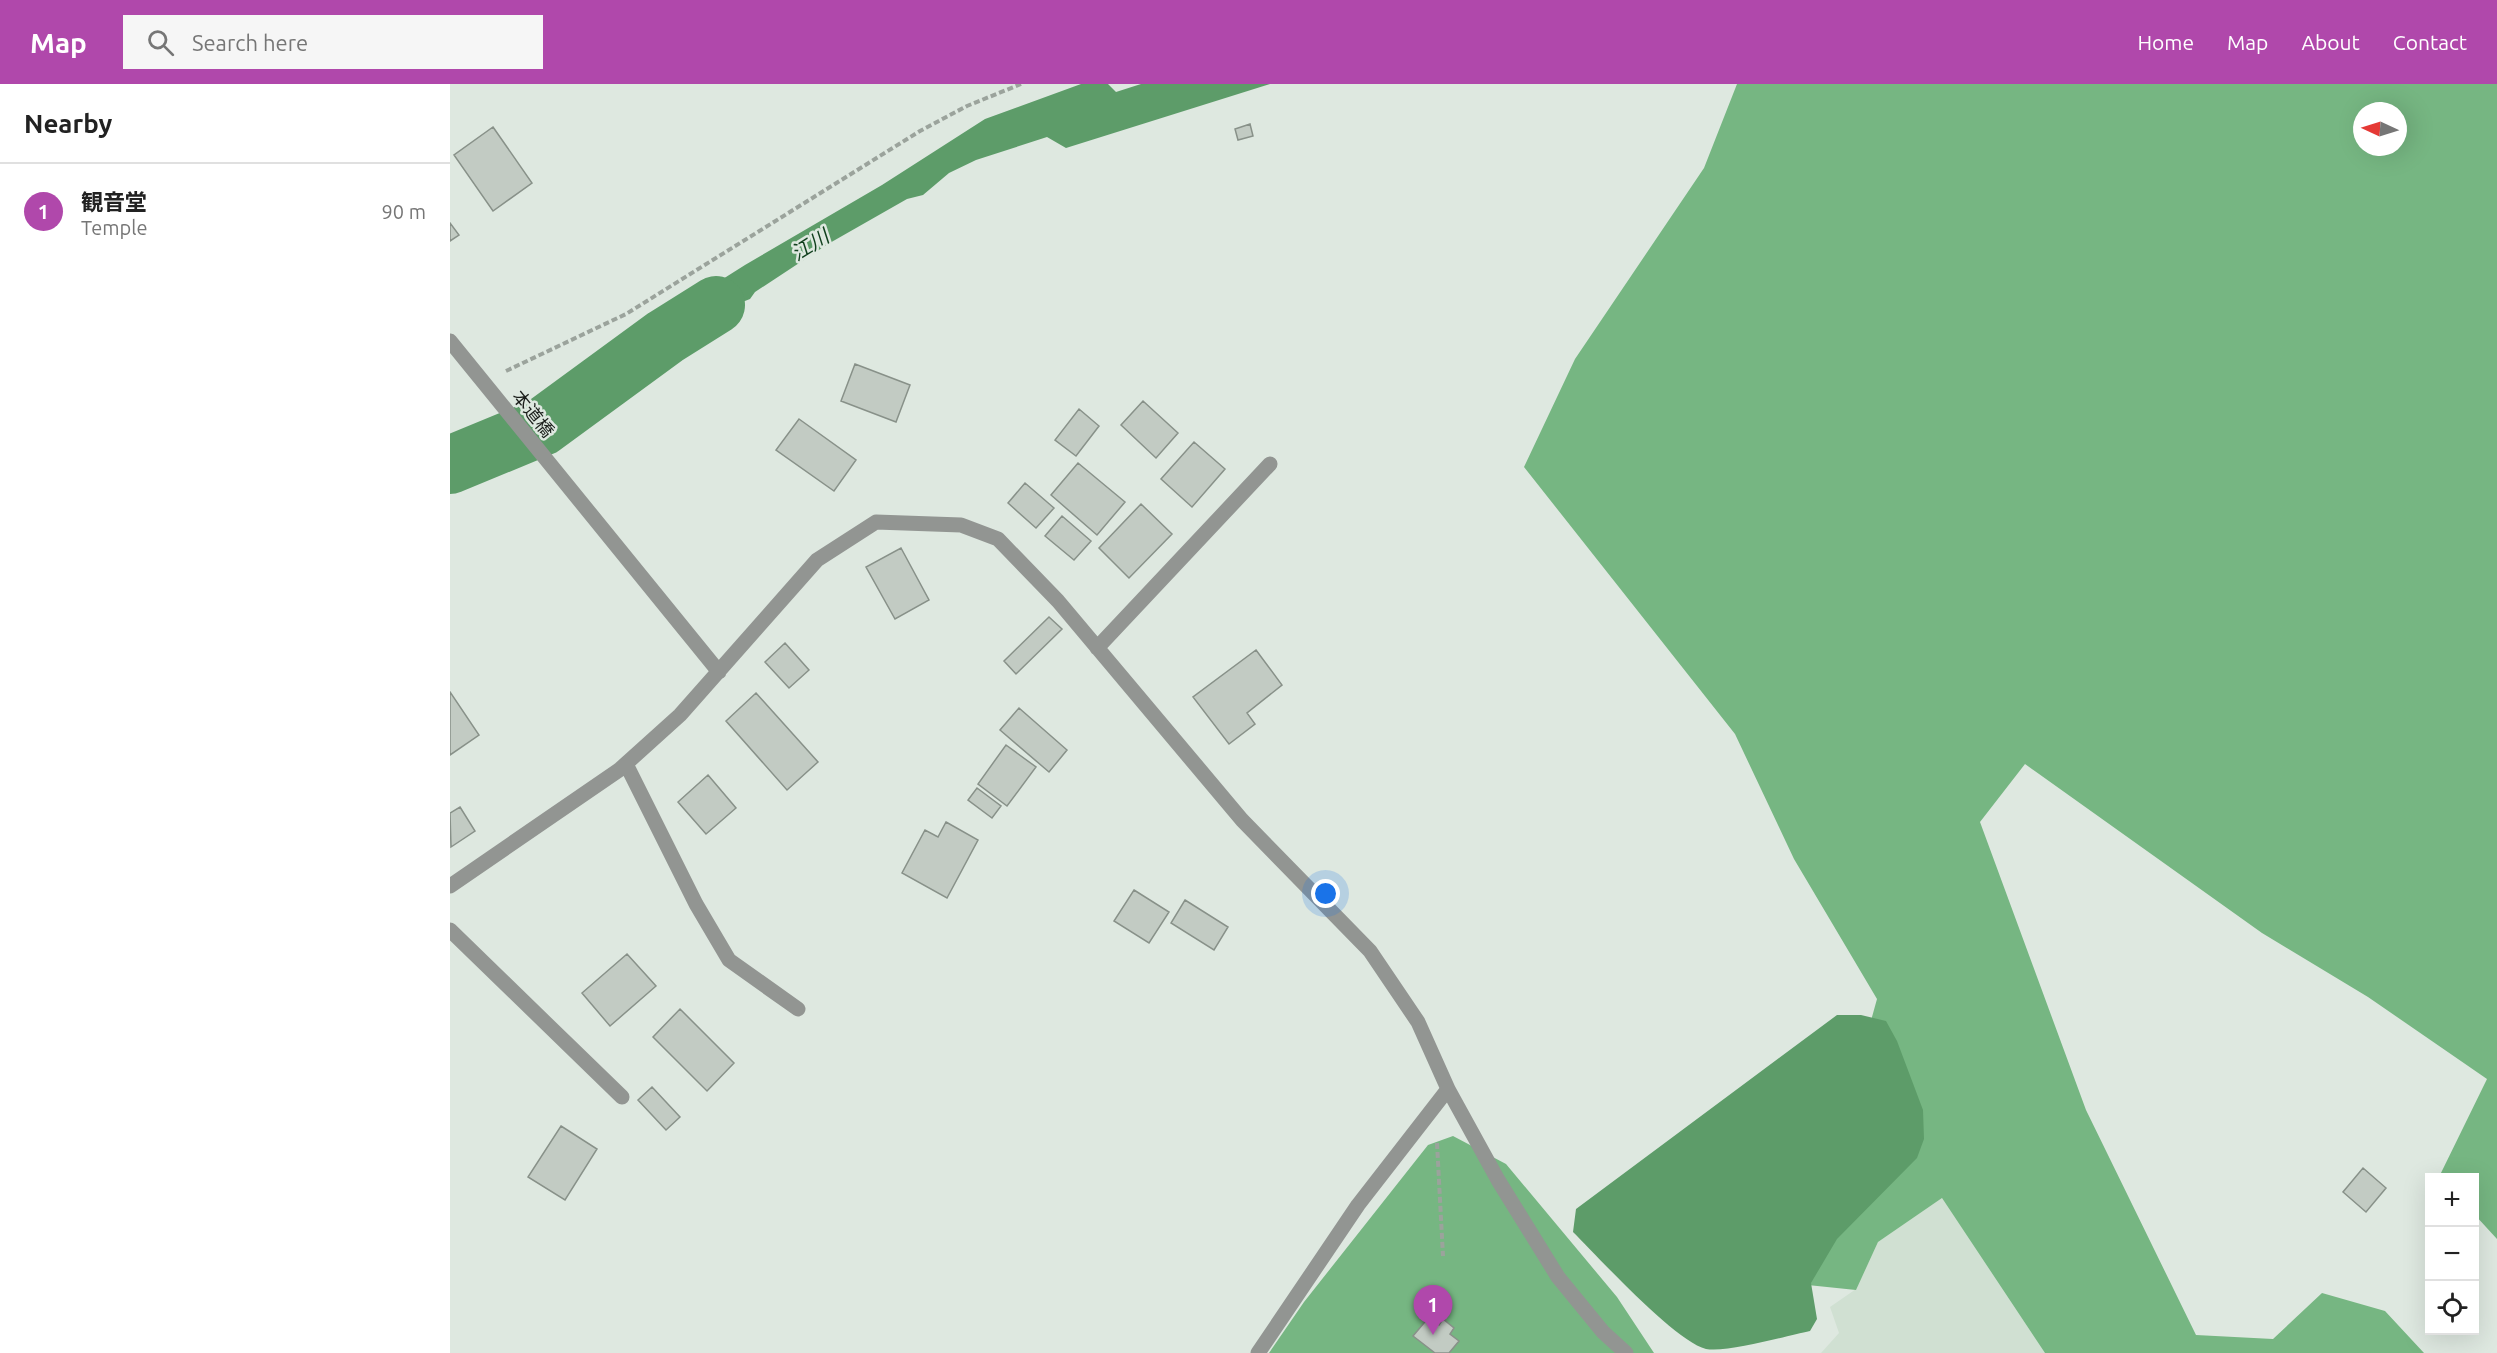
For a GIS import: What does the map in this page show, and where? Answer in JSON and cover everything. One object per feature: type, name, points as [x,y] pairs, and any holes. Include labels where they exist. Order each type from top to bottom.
[{"type":"street","name":"本道橋","points":[[450,341],[719,672]]},
{"type":"street","points":[[1097,648],[1270,464]]},
{"type":"street","points":[[450,886],[626,764],[680,715],[817,560],[876,522],[961,525],[998,539],[1058,602],[1242,820],[1370,951],[1418,1022],[1448,1089],[1498,1180],[1558,1277],[1603,1332],[1626,1353]]},
{"type":"street","points":[[626,764],[696,904],[729,960],[798,1009]]},
{"type":"street","points":[[450,930],[622,1098]]},
{"type":"street","points":[[1258,1353],[1358,1205],[1448,1089]]},
{"type":"path","points":[[483,384],[626,314],[920,131],[967,106],[1021,84]]},
{"type":"path","points":[[1435,1106],[1443,1256]]},
{"type":"shaded area","points":[[1737,84],[2497,84],[2497,1239],[2479,1219],[2479,1173],[2441,1173],[2487,1079],[2368,997],[2262,933],[2025,764],[1980,822],[2086,1110],[2196,1335],[2273,1339],[2322,1293],[2385,1311],[2424,1353],[2045,1353],[1942,1198],[1878,1242],[1856,1290],[1798,1284],[1877,999],[1794,859],[1735,734],[1524,467],[1575,359],[1704,168]]},
{"type":"shaded area","points":[[1453,1136],[1506,1164],[1617,1297],[1654,1353],[1269,1353],[1304,1302],[1428,1145]]},
{"type":"shaded area","points":[[1942,1198],[2045,1353],[1821,1353],[1839,1333],[1830,1307],[1856,1289],[1878,1242]]},
{"type":"water","points":[[1081,84],[1108,84],[1116,92],[1141,84],[1270,84],[1066,148],[1047,137],[976,160],[949,173],[923,195],[907,199],[828,244],[755,292],[750,299],[722,310],[658,351],[649,349],[646,331],[669,313],[745,265],[882,185],[985,119]]},
{"type":"water","points":[[562,402],[571,406],[570,424],[544,442],[529,422],[550,406]]},
{"type":"water","points":[[494,421],[526,460],[450,488],[450,443],[479,436]]},
{"type":"water","points":[[1837,1015],[1861,1015],[1886,1021],[1897,1041],[1923,1110],[1924,1139],[1917,1158],[1837,1239],[1811,1283],[1817,1319],[1810,1331],[1728,1349],[1706,1349],[1692,1343],[1657,1316],[1573,1232],[1576,1209]]},
{"type":"pier","points":[[492,419],[496,419],[529,458],[528,462]]},
{"type":"building","points":[[1250,124],[1253,136],[1238,140],[1235,129]]},
{"type":"building","points":[[493,127],[532,183],[493,211],[454,155]]},
{"type":"building","points":[[450,223],[459,235],[450,241]]},
{"type":"building","points":[[855,364],[910,385],[896,422],[841,401]]},
{"type":"building","points":[[1143,401],[1178,433],[1156,458],[1121,425]]},
{"type":"building","points":[[1079,409],[1099,426],[1076,456],[1055,440]]},
{"type":"building","points":[[799,419],[856,460],[834,491],[776,450]]},
{"type":"building","points":[[1194,442],[1225,469],[1192,507],[1161,479]]},
{"type":"building","points":[[1078,463],[1125,502],[1097,535],[1051,495]]},
{"type":"building","points":[[1025,483],[1054,508],[1036,528],[1008,503]]},
{"type":"building","points":[[1141,504],[1172,534],[1129,578],[1099,548]]},
{"type":"building","points":[[1062,516],[1091,541],[1074,560],[1045,536]]},
{"type":"building","points":[[901,548],[929,600],[895,619],[866,567]]},
{"type":"building","points":[[1049,617],[1062,629],[1016,674],[1004,661]]},
{"type":"building","points":[[785,643],[809,670],[789,688],[765,662]]},
{"type":"building","points":[[1256,650],[1282,685],[1247,713],[1255,724],[1229,744],[1193,697]]},
{"type":"building","points":[[450,692],[479,735],[450,755]]},
{"type":"building","points":[[756,693],[818,762],[787,790],[726,721]]},
{"type":"building","points":[[1019,708],[1067,750],[1049,772],[1000,730]]},
{"type":"building","points":[[1006,745],[1036,767],[1007,806],[978,784]]},
{"type":"building","points":[[708,775],[736,808],[706,834],[678,802]]},
{"type":"building","points":[[977,788],[1001,806],[992,818],[968,800]]},
{"type":"building","points":[[460,807],[475,831],[451,847],[450,813]]},
{"type":"building","points":[[946,822],[978,840],[947,898],[902,873],[925,830],[938,837]]},
{"type":"building","points":[[1134,890],[1169,912],[1149,943],[1114,921]]},
{"type":"building","points":[[1185,900],[1228,927],[1214,950],[1171,923]]},
{"type":"building","points":[[627,954],[656,986],[610,1026],[582,993]]},
{"type":"building","points":[[680,1009],[734,1063],[707,1091],[653,1037]]},
{"type":"building","points":[[652,1087],[680,1117],[666,1130],[638,1100]]},
{"type":"building","points":[[561,1126],[597,1149],[565,1200],[528,1177]]},
{"type":"building","points":[[2363,1168],[2386,1188],[2366,1212],[2343,1192]]},
{"type":"building","points":[[1429,1317],[1439,1325],[1443,1319],[1454,1328],[1450,1334],[1459,1341],[1449,1353],[1435,1353],[1413,1336]]},
{"type":"waterway","name":"江川","points":[[450,465],[542,427],[665,337],[716,305]]},
{"type":"place","name":"観音堂","points":[[1433,1335]]}]
